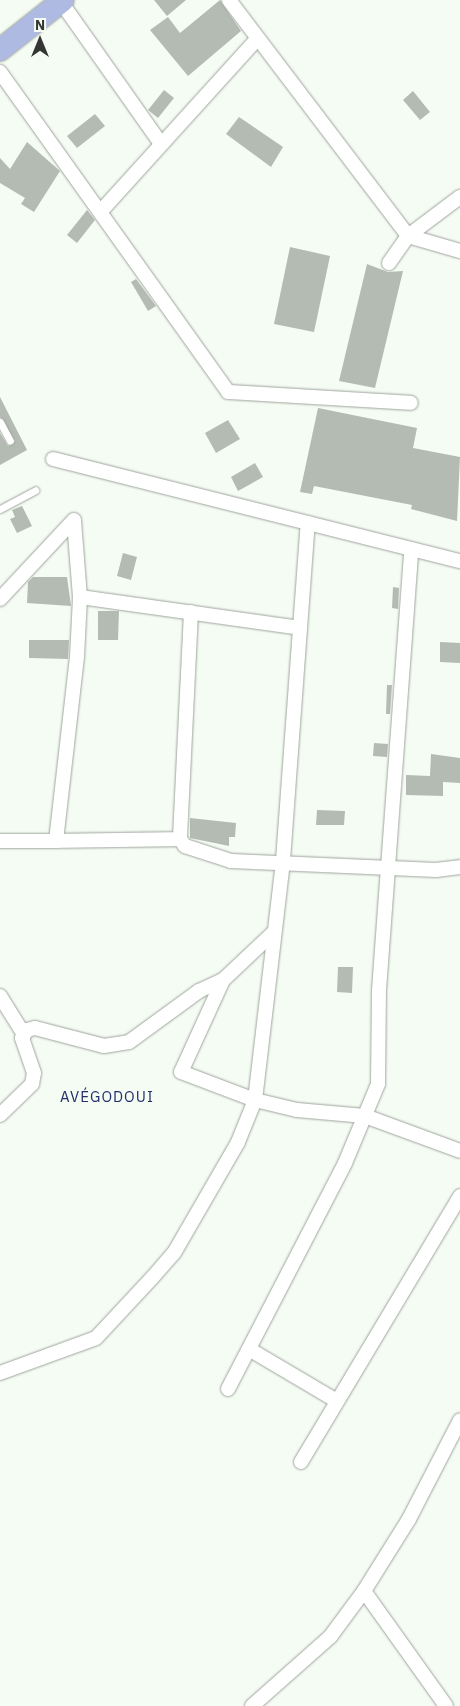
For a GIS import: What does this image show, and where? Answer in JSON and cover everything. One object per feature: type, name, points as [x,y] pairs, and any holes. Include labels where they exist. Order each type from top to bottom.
[{"type":"main road","points":[[0,50],[62,1]]},
{"type":"street","points":[[229,0],[408,236],[460,251]]},
{"type":"street","points":[[62,1],[161,144]]},
{"type":"street","points":[[102,210],[257,39]]},
{"type":"street","points":[[0,72],[102,210],[228,392],[412,402]]},
{"type":"street","points":[[389,263],[408,236],[460,197]]},
{"type":"street","points":[[53,459],[460,561]]},
{"type":"street","points":[[0,599],[74,520],[80,597],[56,841]]},
{"type":"street","points":[[0,1373],[96,1338],[174,1253],[238,1142],[255,1100],[267,1024],[273,933],[283,860],[308,523]]},
{"type":"street","points":[[228,1389],[365,1116],[378,1084],[379,990],[412,549]]},
{"type":"street","points":[[80,597],[300,628]]},
{"type":"street","points":[[180,839],[191,612]]},
{"type":"street","points":[[0,841],[180,839],[193,851],[231,861],[283,860],[389,867],[460,866]]},
{"type":"street","points":[[23,1033],[35,1028],[82,1042],[116,1046],[148,1031],[199,991],[223,980],[273,933]]},
{"type":"street","points":[[223,980],[197,1044],[180,1070],[255,1100],[331,1116],[365,1116],[460,1151]]},
{"type":"street","points":[[0,996],[23,1033],[23,1048],[34,1073],[32,1084],[0,1115]]},
{"type":"street","points":[[301,1462],[460,1196]]},
{"type":"street","points":[[249,1349],[337,1401]]},
{"type":"street","points":[[252,1706],[330,1637],[364,1591],[409,1519],[460,1420]]},
{"type":"street","points":[[364,1591],[446,1706]]},
{"type":"lane","points":[[0,422],[10,441]]},
{"type":"lane","points":[[0,509],[35,490]]},
{"type":"building","points":[[154,0],[186,0],[167,16]]},
{"type":"building","points":[[220,0],[241,31],[188,76],[150,30],[168,17],[180,33]]},
{"type":"building","points":[[164,90],[174,98],[158,118],[148,110]]},
{"type":"building","points":[[413,91],[430,112],[420,120],[403,100]]},
{"type":"building","points":[[95,114],[105,126],[77,148],[67,136]]},
{"type":"building","points":[[239,117],[283,147],[271,167],[226,134]]},
{"type":"building","points":[[27,142],[60,171],[34,212],[21,204],[25,198],[0,183],[0,158],[10,169]]},
{"type":"building","points":[[87,210],[95,220],[77,243],[67,235]]},
{"type":"building","points":[[290,247],[330,256],[314,332],[274,324]]},
{"type":"building","points":[[367,264],[388,272],[403,271],[375,388],[339,381]]},
{"type":"building","points":[[136,279],[156,306],[148,311],[131,282]]},
{"type":"building","points":[[0,397],[27,450],[0,465],[0,433],[8,446],[15,441],[0,417]]},
{"type":"building","points":[[318,408],[417,428],[413,448],[460,457],[457,521],[411,509],[412,505],[314,486],[312,494],[300,492]]},
{"type":"building","points":[[228,420],[240,439],[216,453],[205,433]]},
{"type":"building","points":[[255,463],[263,477],[238,491],[231,477]]},
{"type":"building","points":[[22,506],[32,526],[17,533],[10,519],[15,517],[12,510]]},
{"type":"building","points":[[123,553],[137,557],[131,580],[117,576]]},
{"type":"building","points":[[33,577],[67,577],[71,606],[27,603],[28,582]]},
{"type":"building","points":[[393,587],[399,588],[398,609],[392,608]]},
{"type":"building","points":[[98,611],[119,611],[118,640],[98,640]]},
{"type":"building","points":[[29,640],[69,640],[68,659],[29,658]]},
{"type":"building","points":[[440,642],[460,643],[460,663],[440,662]]},
{"type":"building","points":[[387,685],[392,685],[390,714],[386,714]]},
{"type":"building","points":[[374,743],[388,744],[387,757],[373,756]]},
{"type":"building","points":[[431,754],[460,758],[460,783],[443,782],[443,796],[406,795],[406,775],[430,776]]},
{"type":"building","points":[[317,810],[345,811],[344,825],[316,825]]},
{"type":"building","points":[[190,818],[236,823],[235,837],[229,837],[229,846],[190,838]]},
{"type":"building","points":[[338,967],[353,967],[352,993],[337,992]]},
{"type":"district","name":"AVÉGODOUI","points":[[107,1097]]}]
